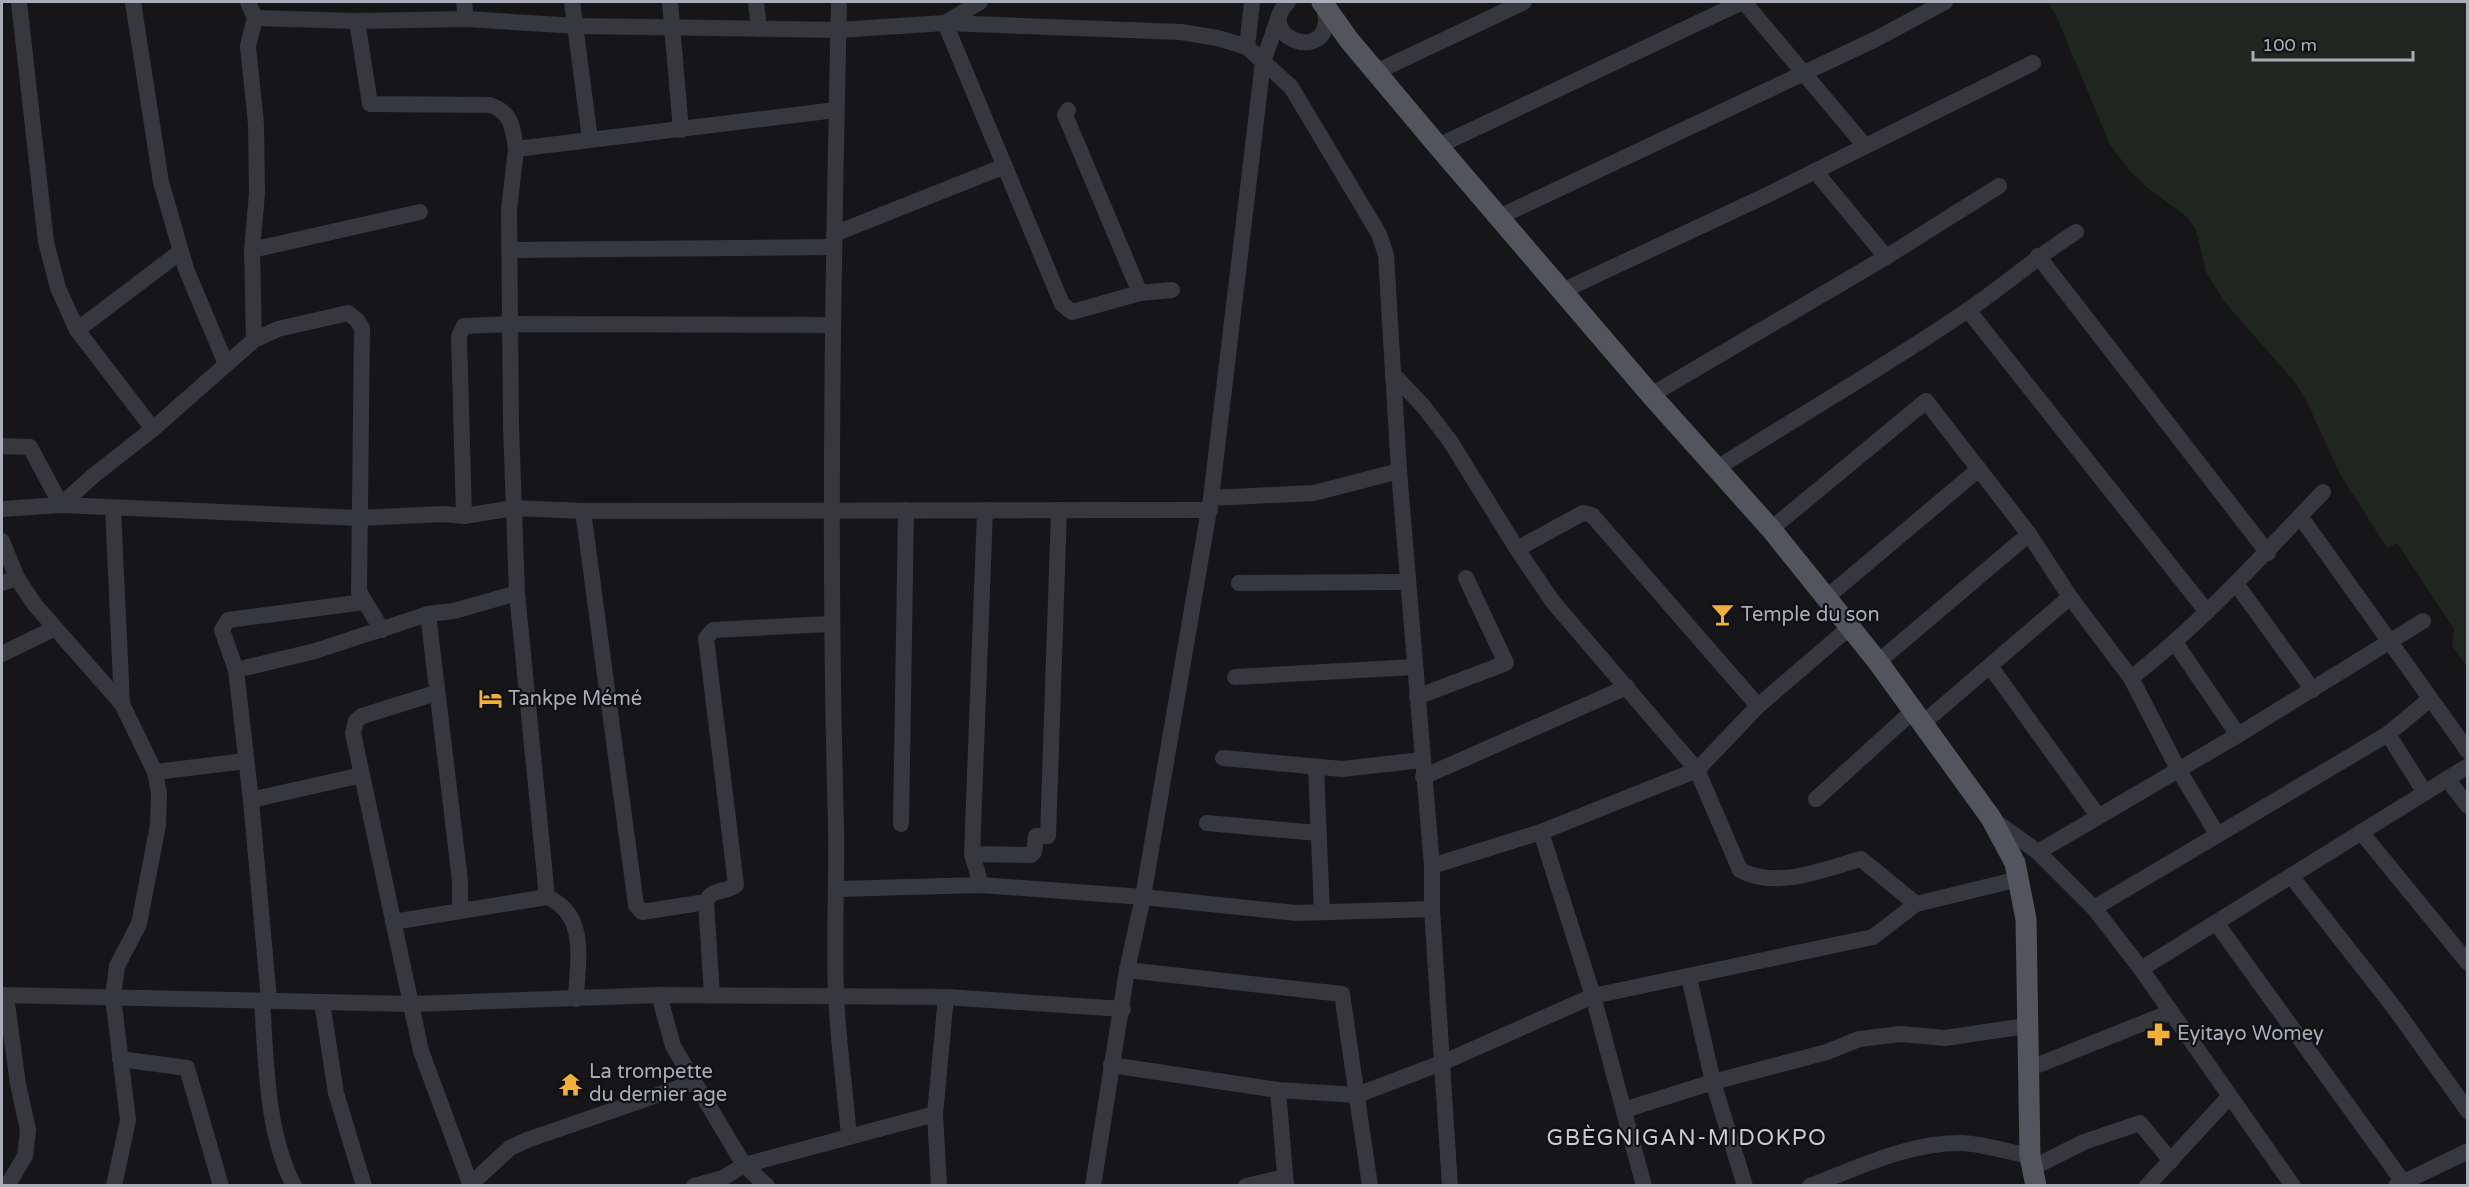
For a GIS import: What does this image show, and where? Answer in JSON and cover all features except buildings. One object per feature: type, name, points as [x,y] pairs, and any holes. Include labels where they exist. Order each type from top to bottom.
[{"type":"main road","points":[[1321,3],[1438,146],[1651,395],[1772,529],[1878,662],[1991,818],[2007,846],[2019,879],[2029,951],[2026,1026],[2033,1170]]},
{"type":"street","points":[[19,2],[46,242],[58,288],[77,330],[153,429]]},
{"type":"street","points":[[134,2],[161,182],[180,252],[226,364]]},
{"type":"street","points":[[248,2],[255,18],[248,46],[256,124],[257,181],[252,250],[254,339]]},
{"type":"street","points":[[464,2],[466,19]]},
{"type":"street","points":[[572,2],[577,26],[590,139]]},
{"type":"street","points":[[670,2],[681,130]]},
{"type":"street","points":[[756,2],[759,29]]},
{"type":"street","points":[[838,2],[832,325],[833,510],[830,624],[837,889],[836,995],[849,1137]]},
{"type":"street","points":[[945,23],[980,2]]},
{"type":"street","points":[[1247,47],[1252,2]]},
{"type":"street","points":[[1376,72],[1524,2]]},
{"type":"street","points":[[1438,146],[1743,2],[1865,146]]},
{"type":"street","points":[[1499,217],[1876,39],[1945,2]]},
{"type":"street","points":[[1284,7],[1282,31],[1291,40],[1303,43],[1314,40],[1323,32],[1326,20],[1321,3]]},
{"type":"street","points":[[1093,1185],[1111,1065],[1123,1010],[1127,970],[1143,897],[1210,504],[1263,62],[1284,7]]},
{"type":"street","points":[[255,18],[357,21],[466,19],[673,29],[838,30],[945,23],[1181,32],[1218,38],[1247,47],[1291,87],[1383,244],[1386,255],[1398,471],[1432,866],[1432,909],[1450,1185]]},
{"type":"street","points":[[357,21],[370,104],[490,105],[505,112],[512,125],[516,149],[509,210],[517,593],[547,897]]},
{"type":"street","points":[[945,23],[1062,304],[1067,310],[1072,312],[1140,293],[1172,290]]},
{"type":"street","points":[[1562,291],[1815,171],[2033,63]]},
{"type":"street","points":[[516,149],[836,110]]},
{"type":"street","points":[[1068,110],[1065,115],[1140,293]]},
{"type":"street","points":[[510,250],[834,240],[1005,166]]},
{"type":"street","points":[[1815,171],[1886,257]]},
{"type":"street","points":[[1651,395],[1886,257],[1999,186]]},
{"type":"street","points":[[252,250],[420,212]]},
{"type":"street","points":[[1717,468],[1858,383],[1968,310],[2038,256],[2076,232]]},
{"type":"street","points":[[77,330],[180,252]]},
{"type":"street","points":[[2038,256],[2268,553]]},
{"type":"street","points":[[1968,310],[2207,612]]},
{"type":"street","points":[[61,506],[93,476],[153,429],[254,339],[278,329],[348,313],[357,320],[362,328],[359,592],[382,630]]},
{"type":"street","points":[[464,516],[459,336],[464,326],[511,324],[832,325]]},
{"type":"street","points":[[1393,374],[1450,441],[1516,549],[1553,602],[1697,770],[1740,870],[1755,879],[1794,877],[1861,859],[1916,904]]},
{"type":"street","points":[[1772,529],[1926,401],[2029,534],[2070,597],[2131,678],[2178,769],[2217,834]]},
{"type":"street","points":[[2,446],[30,447],[61,506]]},
{"type":"street","points":[[1827,597],[1979,470]]},
{"type":"street","points":[[2,509],[61,506],[359,518],[442,514],[464,516],[514,508],[583,511],[1059,510],[1210,504],[1314,493],[1398,471]]},
{"type":"street","points":[[2131,678],[2176,644],[2237,585],[2323,492]]},
{"type":"street","points":[[113,508],[122,704]]},
{"type":"street","points":[[901,824],[906,510]]},
{"type":"street","points":[[981,885],[972,854],[985,510]]},
{"type":"street","points":[[972,854],[1031,855],[1034,852],[1036,836],[1048,836],[1059,510]]},
{"type":"street","points":[[583,511],[636,905],[642,912],[706,902]]},
{"type":"street","points":[[1516,549],[1583,513],[1592,515],[1758,706]]},
{"type":"street","points":[[2300,516],[2468,751]]},
{"type":"street","points":[[1878,662],[2029,534]]},
{"type":"street","points":[[2,541],[9,581],[55,628],[122,704],[154,772],[159,793],[158,825],[139,924],[117,966],[113,997],[128,1120],[114,1185]]},
{"type":"street","points":[[1416,697],[1506,663],[1466,578]]},
{"type":"street","points":[[1239,583],[1407,582]]},
{"type":"street","points":[[2237,585],[2313,690]]},
{"type":"street","points":[[236,670],[315,651],[428,614],[454,611],[517,593]]},
{"type":"street","points":[[1816,799],[1918,718],[1990,666],[2070,597]]},
{"type":"street","points":[[294,1185],[282,1164],[269,1089],[251,800],[236,670],[222,630],[228,620],[364,602]]},
{"type":"street","points":[[428,614],[457,849],[460,910]]},
{"type":"street","points":[[2038,852],[2313,690],[2423,621]]},
{"type":"street","points":[[712,995],[706,902],[708,896],[713,893],[736,885],[707,634],[713,630],[830,624]]},
{"type":"street","points":[[1432,866],[1540,832],[1697,770],[1758,706],[1850,627]]},
{"type":"street","points":[[2,654],[55,628]]},
{"type":"street","points":[[2176,644],[2238,735]]},
{"type":"street","points":[[1990,666],[2098,816]]},
{"type":"street","points":[[1235,677],[1414,667]]},
{"type":"street","points":[[1222,758],[1316,768],[1422,768],[1627,687]]},
{"type":"street","points":[[436,693],[362,716],[356,721],[353,733],[421,1051],[471,1185],[510,1149],[526,1140],[695,1082]]},
{"type":"street","points":[[2094,908],[2388,734],[2430,699]]},
{"type":"street","points":[[2388,734],[2425,793]]},
{"type":"street","points":[[154,772],[246,761]]},
{"type":"street","points":[[2141,969],[2217,924],[2468,766]]},
{"type":"street","points":[[1316,768],[1322,912]]},
{"type":"street","points":[[251,800],[362,775]]},
{"type":"street","points":[[2447,779],[2468,806]]},
{"type":"street","points":[[1991,818],[2038,852],[2094,908],[2141,969],[2293,1185]]},
{"type":"street","points":[[1207,823],[1318,833]]},
{"type":"street","points":[[1540,832],[1593,996],[1644,1185]]},
{"type":"street","points":[[2361,832],[2468,963]]},
{"type":"street","points":[[2291,876],[2393,1006],[2468,1111]]},
{"type":"street","points":[[1111,1065],[1278,1090],[1357,1095],[1443,1062],[1593,996],[1873,937],[1916,904],[2019,879]]},
{"type":"street","points":[[837,889],[981,885],[1143,897],[1296,913],[1432,909]]},
{"type":"street","points":[[393,922],[547,897],[559,902],[569,912],[578,931],[576,999]]},
{"type":"street","points":[[2217,924],[2402,1184],[2468,1151]]},
{"type":"street","points":[[1127,970],[1342,994],[1370,1185]]},
{"type":"street","points":[[1689,977],[1713,1082],[1745,1185]]},
{"type":"street","points":[[7,1185],[25,1156],[28,1130],[4,995],[411,1004],[659,995],[946,996],[1123,1010]]},
{"type":"street","points":[[659,995],[673,1046],[744,1166],[766,1185]]},
{"type":"street","points":[[939,1185],[935,1114],[946,996]]},
{"type":"street","points":[[322,1002],[336,1093],[364,1185]]},
{"type":"street","points":[[2028,1069],[2171,1012]]},
{"type":"street","points":[[1624,1110],[1713,1082],[1827,1052],[1859,1039],[1901,1034],[1945,1038],[2026,1026]]},
{"type":"street","points":[[120,1059],[187,1068],[220,1185]]},
{"type":"street","points":[[1246,1185],[1286,1181],[1278,1090]]},
{"type":"street","points":[[2147,1185],[2229,1097]]},
{"type":"street","points":[[694,1185],[723,1178],[744,1166],[935,1114]]},
{"type":"street","points":[[1810,1185],[1892,1156],[1944,1144],[1964,1143],[2033,1170],[2084,1142],[2140,1123],[2171,1161]]},
{"type":"shaded area","points":[[2047,2],[2467,2],[2467,666],[2452,646],[2454,629],[2397,543],[2387,548],[2340,474],[2305,398],[2293,380],[2224,301],[2206,272],[2196,230],[2186,216],[2149,189],[2130,171],[2110,145],[2055,13]]},
{"type":"place","name":"Temple du son","points":[[1723,615]]},
{"type":"place","name":"Tankpe Mémé","points":[[490,699]]},
{"type":"place","name":"Eyitayo Womey","points":[[2159,1034]]},
{"type":"place","name":"La trompette du dernier age","points":[[571,1084]]},
{"type":"district","name":"GBÈGNIGAN-MIDOKPO","points":[[1687,1138]]}]
